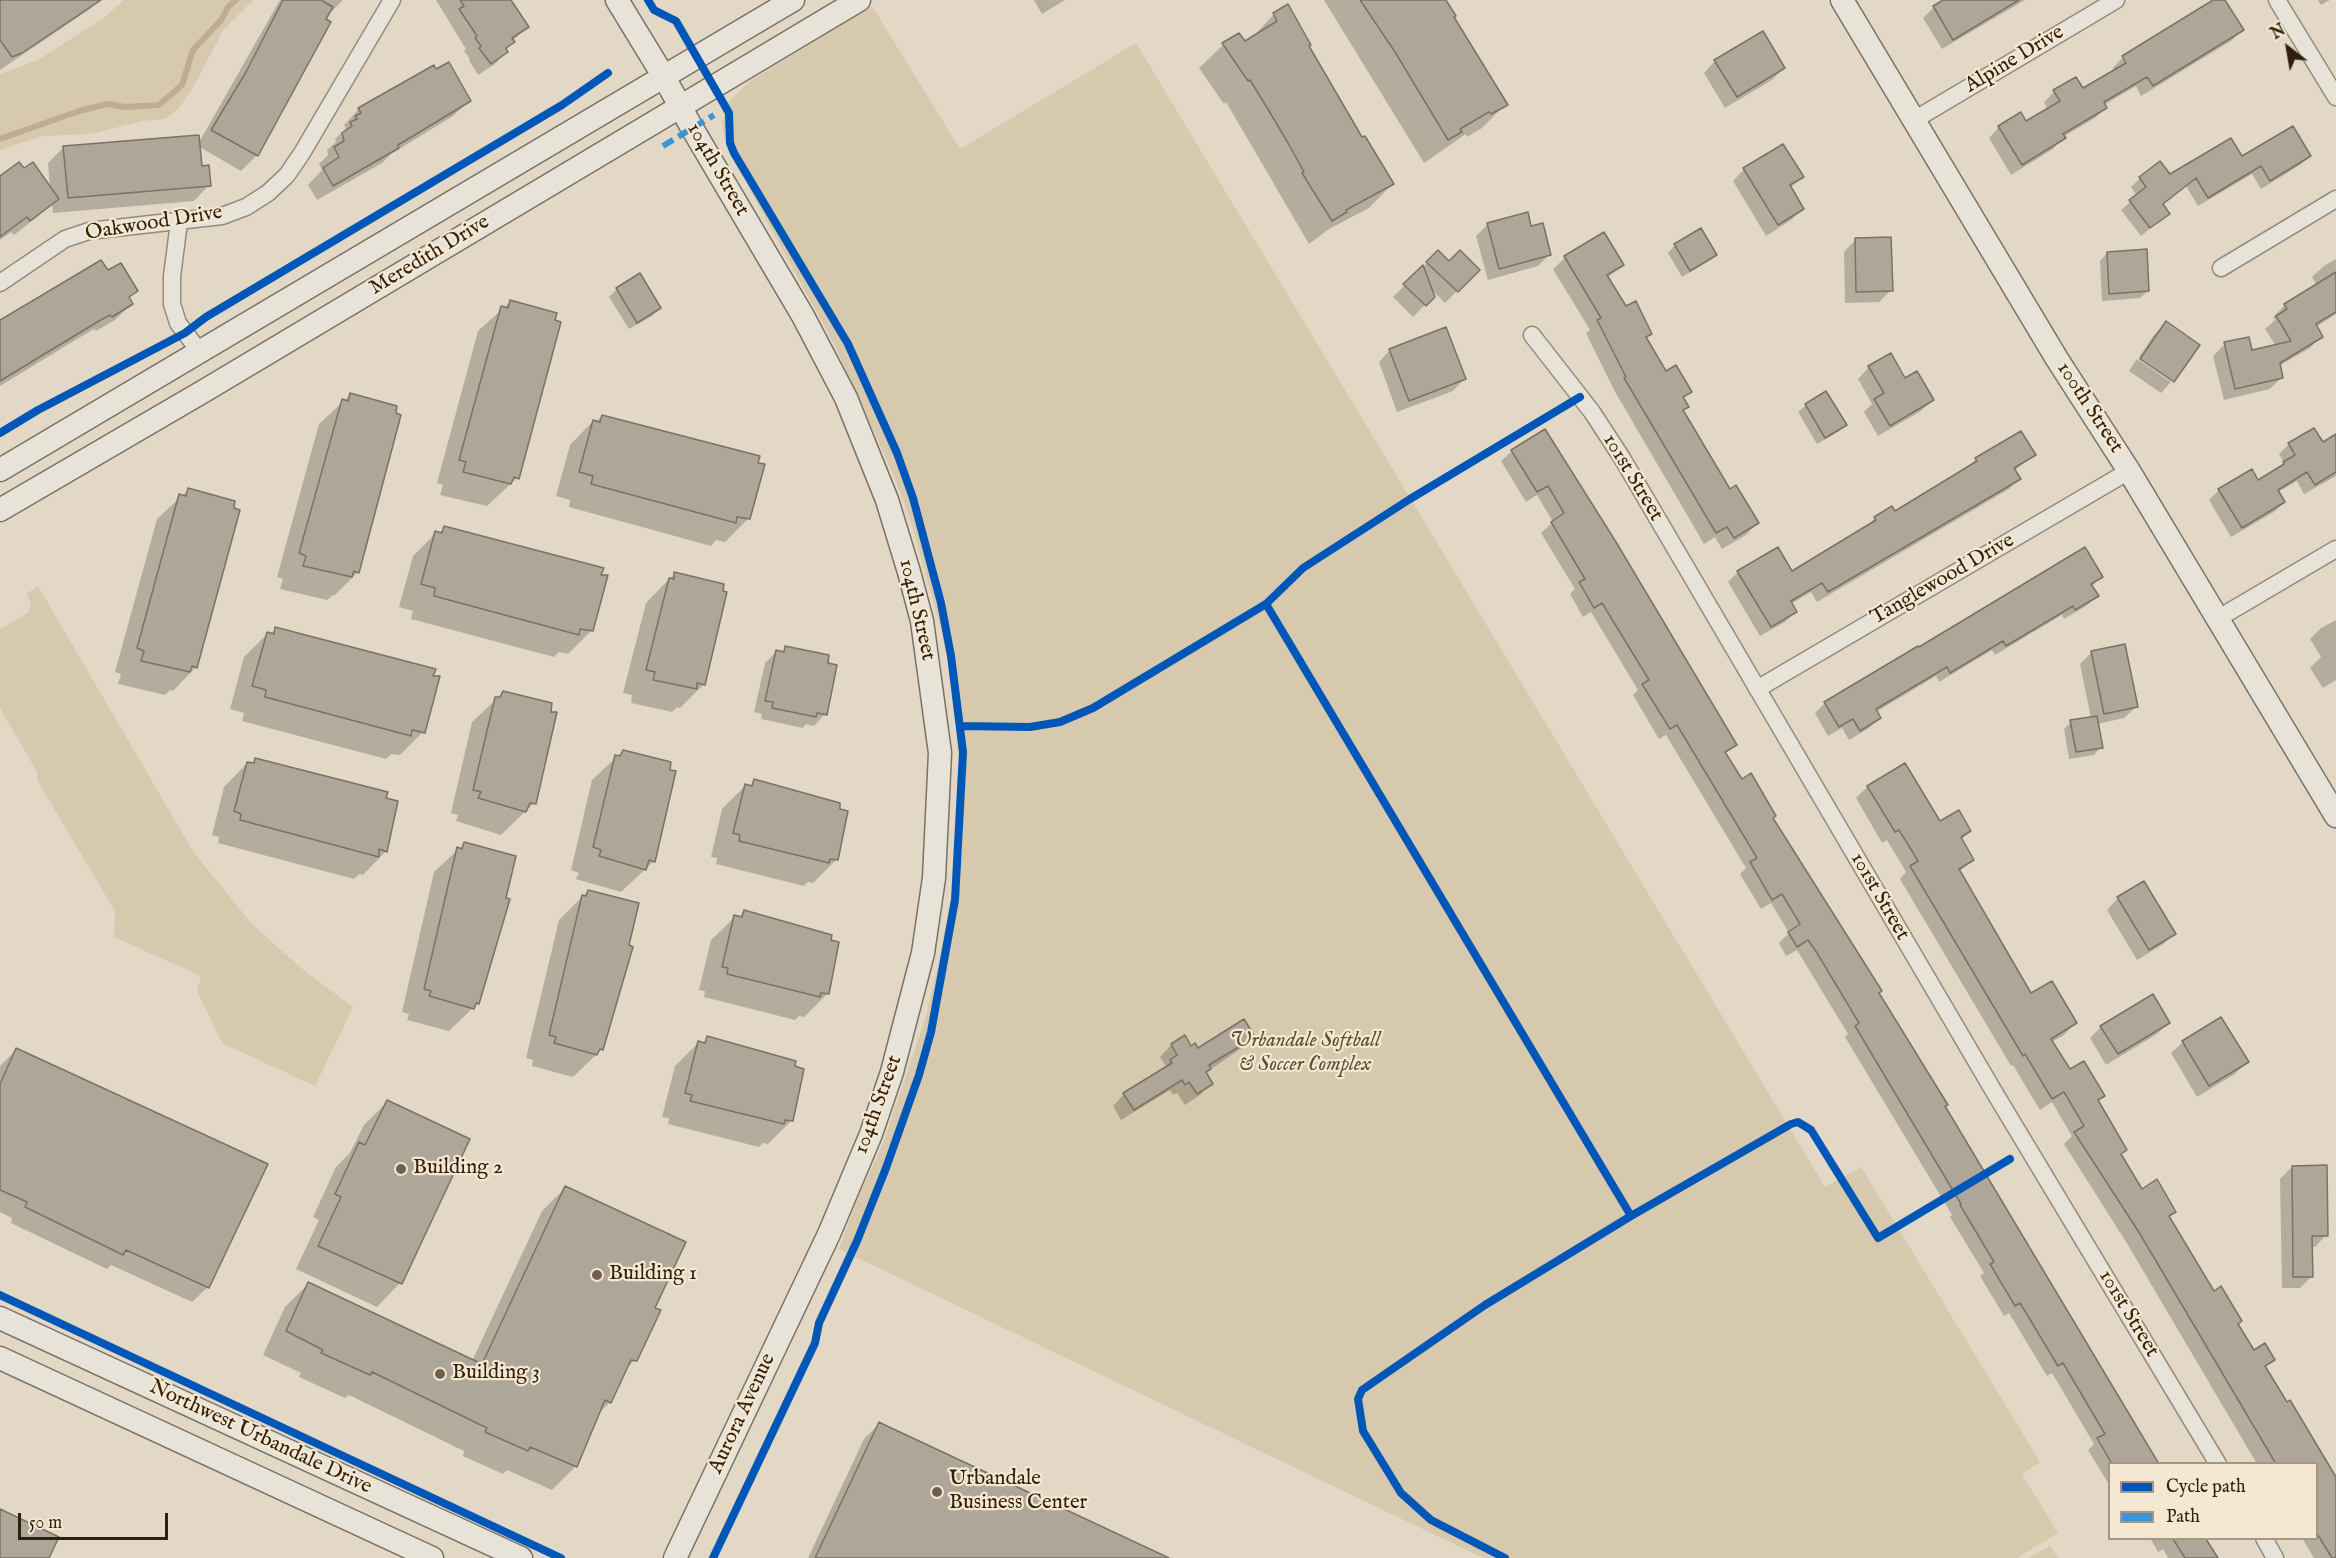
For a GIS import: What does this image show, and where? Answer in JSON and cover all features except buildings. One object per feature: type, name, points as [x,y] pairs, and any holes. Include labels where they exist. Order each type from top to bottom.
[{"type":"main road","name":"104th Street","points":[[617,0],[803,316],[846,398],[893,518],[922,621],[940,744],[934,878],[923,953],[908,1017],[871,1134],[812,1271]]},
{"type":"main road","name":"Meredith Drive","points":[[0,470],[794,0]]},
{"type":"main road","name":"Meredith Drive","points":[[0,510],[204,391],[859,0]]},
{"type":"main road","name":"100th Street","points":[[1842,0],[2057,359],[2129,471],[2336,816]]},
{"type":"main road","name":"Aurora Avenue","points":[[675,1558],[812,1271]]},
{"type":"main road","name":"Northwest Urbandale Drive","points":[[0,1318],[521,1558]]},
{"type":"main road","name":"Northwest Urbandale Drive","points":[[0,1358],[432,1558]]},
{"type":"street","name":"Oakwood Drive","points":[[0,283],[65,239],[89,231],[113,227],[222,216],[246,207],[268,193],[287,175],[303,153],[392,0]]},
{"type":"street","name":"Alpine Drive","points":[[1914,120],[2116,0]]},
{"type":"street","points":[[2277,0],[2336,97]]},
{"type":"street","points":[[2222,268],[2336,200]]},
{"type":"street","points":[[179,222],[172,276],[172,304],[178,323],[199,351]]},
{"type":"street","name":"101st Street","points":[[1532,335],[1592,412],[1622,459],[1993,1090],[2217,1462]]},
{"type":"street","name":"Tanglewood Drive","points":[[1757,689],[2129,471]]},
{"type":"street","points":[[2217,619],[2336,549]]},
{"type":"street","points":[[2265,1540],[2276,1558]]},
{"type":"green space","points":[[124,0],[253,0],[224,29],[191,91],[179,108],[165,119],[142,121],[91,134],[43,136],[0,150],[0,74],[38,60],[105,17]]},
{"type":"green space","name":"Urbandale Softball & Soccer Complex","points":[[872,6],[960,149],[1136,43],[1825,1187],[1861,1167],[2040,1462],[2022,1474],[2058,1533],[2017,1558],[1483,1558],[839,1249],[858,1198],[884,1141],[926,1016],[940,955],[952,891],[958,818],[959,764],[950,671],[940,625],[911,522],[894,476],[834,344],[726,146],[722,122],[730,100],[749,82]]},
{"type":"green space","points":[[38,586],[194,853],[252,924],[301,968],[353,1007],[315,1086],[222,1043],[197,991],[201,976],[114,937],[115,911],[37,780],[37,772],[0,708],[0,629],[29,612],[31,603],[26,594]]},
{"type":"green space","points":[[2050,1546],[2059,1558],[2028,1558]]},
{"type":"waterway","points":[[0,139],[79,111],[107,104],[125,107],[159,105],[182,85],[193,50],[236,0]]},
{"type":"marked path","points":[[663,146],[714,115]]},
{"type":"cycle path","points":[[648,0],[654,10],[676,21],[729,113],[730,143],[734,153],[848,344],[897,453],[913,498],[941,603],[951,656],[963,752],[955,900],[931,1032],[919,1075],[857,1241],[819,1323],[815,1343],[713,1558]]},
{"type":"cycle path","points":[[0,433],[38,410],[185,333],[206,317],[562,105],[608,73]]},
{"type":"cycle path","points":[[1266,604],[1303,568],[1410,499],[1580,397]]},
{"type":"cycle path","points":[[960,726],[1030,727],[1060,722],[1093,708],[1266,604],[1631,1216],[1485,1305],[1362,1390],[1358,1399],[1363,1431],[1401,1493],[1431,1520],[1505,1558]]},
{"type":"cycle path","points":[[1631,1216],[1798,1122],[1811,1130],[1878,1238],[2010,1159]]},
{"type":"cycle path","points":[[0,1295],[561,1558]]},
{"type":"place","name":"Building 2","points":[[401,1169]]},
{"type":"place","name":"Building 1","points":[[597,1275]]},
{"type":"place","name":"Building 3","points":[[440,1374]]},
{"type":"place","name":"Urbandale Business Center","points":[[937,1492]]}]
